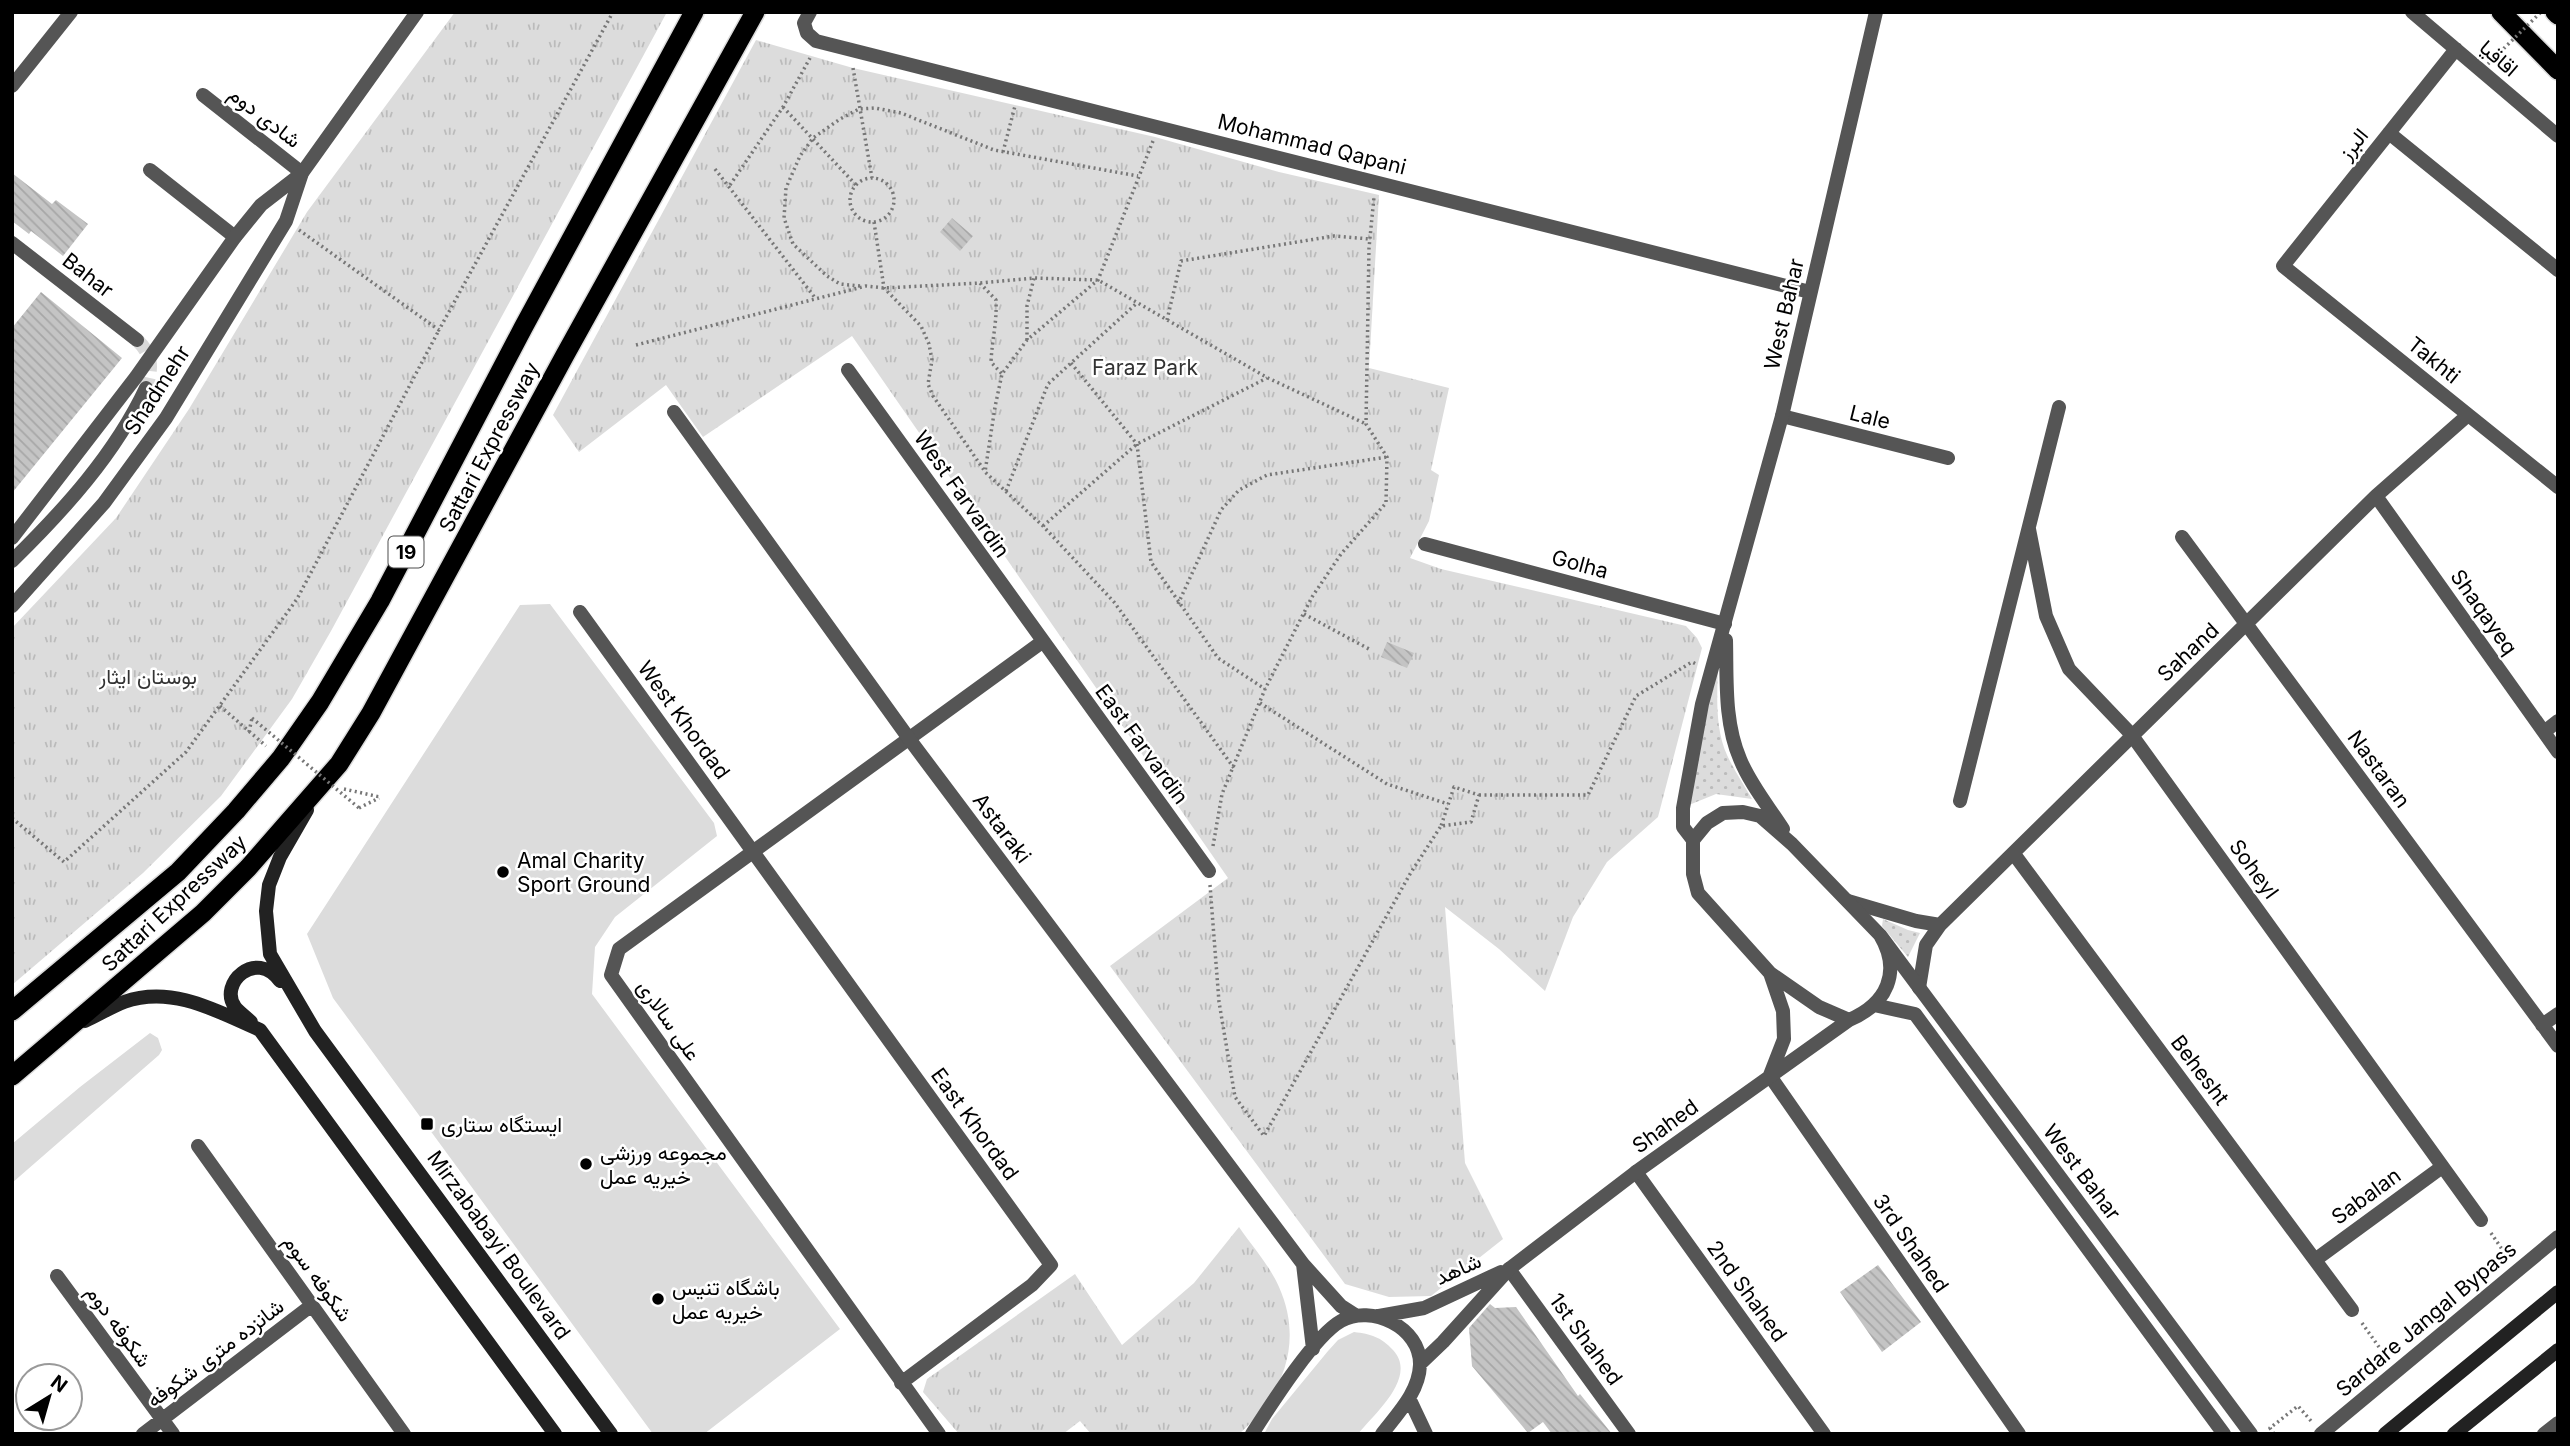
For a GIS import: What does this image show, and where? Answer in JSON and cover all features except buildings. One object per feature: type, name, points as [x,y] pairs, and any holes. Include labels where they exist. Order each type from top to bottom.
[{"type":"highway","name":"Sattari Expressway","points":[[12,1011],[178,872],[272,769],[312,713],[380,601],[523,328],[694,12]]},
{"type":"highway","name":"Sattari Expressway","points":[[12,1076],[203,913],[248,868],[339,764],[371,713],[755,12]]},
{"type":"highway","points":[[2501,12],[2558,70]]},
{"type":"main road","name":"Mirzababayi Boulevard","points":[[322,784],[280,857],[269,885],[265,911],[270,954],[315,1031],[611,1434]]},
{"type":"main road","points":[[315,1031],[273,972],[257,967],[241,973],[232,988],[233,1006],[260,1030],[555,1434]]},
{"type":"main road","points":[[71,1028],[126,1001],[176,998],[199,1002],[260,1030]]},
{"type":"main road","points":[[2385,1434],[2558,1292]]},
{"type":"main road","points":[[2454,1434],[2558,1350]]},
{"type":"street","points":[[12,86],[71,12]]},
{"type":"street","name":"Shadmehr","points":[[12,538],[136,377],[235,237],[261,205],[302,173],[417,12]]},
{"type":"street","name":"Mohammad Qapani","points":[[810,12],[804,23],[807,33],[816,41],[1810,292]]},
{"type":"street","name":"West Bahar","points":[[1770,973],[1698,893],[1693,874],[1693,840],[1683,827],[1682,808],[1702,704],[1782,416],[1876,12]]},
{"type":"street","name":"اقاقیا","points":[[2412,12],[2558,136]]},
{"type":"street","name":"البرز","points":[[2283,266],[2456,49]]},
{"type":"street","name":"شادی دوم","points":[[202,94],[302,173]]},
{"type":"street","points":[[2389,133],[2558,270]]},
{"type":"street","points":[[150,170],[235,237]]},
{"type":"street","name":"Shadmehr","points":[[12,607],[104,503],[136,460],[184,388],[286,220],[302,173]]},
{"type":"street","name":"Bahar","points":[[12,243],[137,340]]},
{"type":"street","name":"Takhti","points":[[2283,266],[2558,487]]},
{"type":"street","name":"West Farvardin","points":[[848,370],[1042,642]]},
{"type":"street","points":[[12,561],[48,525],[93,472],[123,432],[146,388]]},
{"type":"street","points":[[1960,801],[2059,407]]},
{"type":"street","name":"Astaraki","points":[[674,412],[910,740],[1303,1264],[1341,1306],[1355,1315]]},
{"type":"street","name":"Sahand","points":[[1919,988],[1926,945],[1940,925],[2376,496],[2468,415]]},
{"type":"street","name":"Lale","points":[[1782,416],[1948,458]]},
{"type":"street","name":"Shaqayeq","points":[[2376,496],[2558,752]]},
{"type":"street","name":"Soheyl","points":[[2029,529],[2046,615],[2069,669],[2132,734],[2481,1220]]},
{"type":"street","name":"Nastaran","points":[[2182,537],[2558,1046]]},
{"type":"street","name":"Golha","points":[[1425,544],[1725,624]]},
{"type":"street","name":"West Khordad","points":[[580,612],[754,853]]},
{"type":"street","points":[[1725,624],[1728,709],[1732,738],[1740,761],[1792,844]]},
{"type":"street","name":"علی سالاری","points":[[939,1434],[611,975],[619,949],[1042,642]]},
{"type":"street","name":"East Farvardin","points":[[1042,642],[1209,871]]},
{"type":"street","points":[[2544,732],[2558,721]]},
{"type":"street","points":[[1693,840],[1707,823],[1723,813],[1743,812],[1760,816],[1792,844]]},
{"type":"street","name":"West Bahar","points":[[1792,844],[1880,935],[2251,1434]]},
{"type":"street","name":"East Khordad","points":[[754,853],[1051,1265],[1032,1285],[901,1383]]},
{"type":"street","name":"Behesht","points":[[2014,854],[2352,1310]]},
{"type":"street","points":[[1848,901],[1916,921],[1940,925]]},
{"type":"street","points":[[1874,1005],[1888,985],[1891,968],[1889,950],[1880,935]]},
{"type":"street","points":[[1770,973],[1819,1007],[1849,1020]]},
{"type":"street","points":[[1770,973],[1783,1011],[1784,1039],[1770,1076]]},
{"type":"street","name":"West Bahar","points":[[1874,1005],[1915,1014],[2224,1434]]},
{"type":"street","name":"Shahed","points":[[1509,1269],[1636,1172],[1874,1005]]},
{"type":"street","points":[[2542,1025],[2558,1014]]},
{"type":"street","name":"3rd Shahed","points":[[1770,1076],[2019,1434]]},
{"type":"street","name":"شکوفه سوم","points":[[198,1146],[404,1434]]},
{"type":"street","name":"Sabalan","points":[[2315,1260],[2442,1167]]},
{"type":"street","name":"2nd Shahed","points":[[1636,1172],[1824,1434]]},
{"type":"street","name":"Sardare Jangal Bypass","points":[[2321,1434],[2558,1237]]},
{"type":"street","points":[[1303,1264],[1313,1349]]},
{"type":"street","name":"شاهد","points":[[1355,1315],[1379,1316],[1424,1308],[1509,1269]]},
{"type":"street","name":"شاهد","points":[[1420,1364],[1509,1269]]},
{"type":"street","name":"1st Shahed","points":[[1509,1269],[1629,1434]]},
{"type":"street","name":"شکوفه دوم","points":[[57,1276],[173,1434]]},
{"type":"street","name":"شانزده متری شکوفه","points":[[143,1434],[312,1305]]},
{"type":"street","points":[[1252,1434],[1313,1349],[1339,1321],[1355,1315]]},
{"type":"street","points":[[1379,1316],[1396,1325],[1408,1336],[1416,1347],[1420,1364],[1415,1387],[1382,1434]]},
{"type":"street","points":[[1409,1398],[1426,1434]]},
{"type":"street","points":[[2544,1434],[2558,1423]]},
{"type":"path","points":[[12,818],[64,862],[186,752],[297,599],[612,12]]},
{"type":"path","points":[[2488,64],[2541,12]]},
{"type":"path","points":[[730,185],[783,107],[811,56]]},
{"type":"path","points":[[853,68],[872,178]]},
{"type":"path","points":[[1003,152],[1018,92]]},
{"type":"path","points":[[783,107],[856,185]]},
{"type":"path","points":[[1138,176],[1003,152],[901,113],[875,108],[859,109],[814,138],[800,156],[786,188],[784,218],[793,244],[827,276],[840,284],[884,288],[981,284],[1034,278],[1098,280],[1268,378],[1366,424],[1387,457],[1386,503],[1341,554],[1304,614],[1265,689],[1222,794],[1209,871],[1219,1002],[1234,1097],[1264,1136],[1410,874],[1441,826],[1454,788],[1479,795],[1588,795],[1636,696],[1692,662],[1712,671]]},
{"type":"path","points":[[985,472],[1002,374],[1027,340],[1098,280],[1155,137]]},
{"type":"path","points":[[715,169],[816,299]]},
{"type":"path","points":[[872,178],[887,184],[894,198],[888,216],[874,222],[861,219],[853,211],[850,195],[856,185],[864,179],[872,178]]},
{"type":"path","points":[[1366,424],[1370,239],[1374,195]]},
{"type":"path","points":[[286,220],[439,330]]},
{"type":"path","points":[[874,222],[884,288],[921,326],[932,360],[928,384],[933,396],[985,472],[1043,526],[1114,602],[1234,768]]},
{"type":"path","points":[[1167,320],[1181,261],[1334,236],[1370,239]]},
{"type":"path","points":[[1027,340],[1027,306],[1034,278]]},
{"type":"path","points":[[981,284],[996,300],[997,326],[992,340],[991,362],[1002,374]]},
{"type":"path","points":[[636,345],[866,286]]},
{"type":"path","points":[[1006,492],[1048,384],[1138,303]]},
{"type":"path","points":[[1072,363],[1137,444],[1151,562],[1218,658],[1265,689]]},
{"type":"path","points":[[1043,526],[1137,444],[1268,378]]},
{"type":"path","points":[[1178,604],[1221,510],[1239,490],[1267,475],[1387,457]]},
{"type":"path","points":[[1304,614],[1369,649]]},
{"type":"path","points":[[1259,703],[1387,784],[1449,804]]},
{"type":"path","points":[[220,706],[250,732],[252,718],[359,808],[380,797],[322,784]]},
{"type":"path","points":[[1441,826],[1471,822],[1479,795]]},
{"type":"path","points":[[2481,1220],[2517,1271]]},
{"type":"path","points":[[2352,1310],[2396,1371]]},
{"type":"path","points":[[2274,1434],[2270,1428],[2298,1406]]},
{"type":"green space","name":"بوستان ایثار","points":[[455,12],[667,12],[292,699],[221,796],[143,873],[12,985],[12,628],[116,518],[189,409],[307,212]]},
{"type":"green space","name":"Faraz Park","points":[[756,40],[853,68],[1155,137],[1279,172],[1379,195],[1369,368],[1449,388],[1431,470],[1439,475],[1429,521],[1410,558],[1441,569],[1686,626],[1697,638],[1702,648],[1658,817],[1607,862],[1573,917],[1545,991],[1499,949],[1445,907],[1465,1163],[1503,1239],[1431,1296],[1389,1297],[1345,1284],[1110,966],[1228,878],[852,336],[703,437],[666,385],[579,452],[553,415]]},
{"type":"green space","name":"مجموعه ورزشی خیریه عمل","points":[[550,604],[714,823],[717,836],[615,917],[595,947],[592,994],[840,1329],[704,1434],[653,1434],[333,998],[307,934],[520,605]]},
{"type":"green space","points":[[1718,667],[1720,734],[1727,755],[1752,799],[1716,794],[1689,805],[1706,710]]},
{"type":"green space","points":[[1883,919],[1920,933],[1908,957],[1882,926]]},
{"type":"green space","points":[[150,1033],[158,1038],[162,1050],[159,1055],[12,1183],[12,1144]]},
{"type":"green space","points":[[1239,1227],[1279,1287],[1286,1308],[1289,1348],[1278,1385],[1254,1419],[1239,1434],[1091,1434],[1080,1421],[1063,1434],[959,1434],[923,1392],[927,1379],[1075,1274],[1122,1345],[1194,1283]]},
{"type":"green space","points":[[1354,1332],[1380,1339],[1393,1350],[1399,1360],[1397,1383],[1374,1416],[1358,1434],[1264,1434],[1272,1419],[1328,1351],[1338,1340]]},
{"type":"tunnel","points":[[137,340],[146,351],[150,362],[146,388]]},
{"type":"place","name":"Amal Charity Sport Ground","points":[[503,872]]},
{"type":"place","name":"ایستگاه ستاری","points":[[427,1124]]},
{"type":"place","name":"مجموعه ورزشی خیریه عمل","points":[[586,1164]]},
{"type":"place","name":"باشگاه تنیس خیریه عمل","points":[[658,1299]]}]
